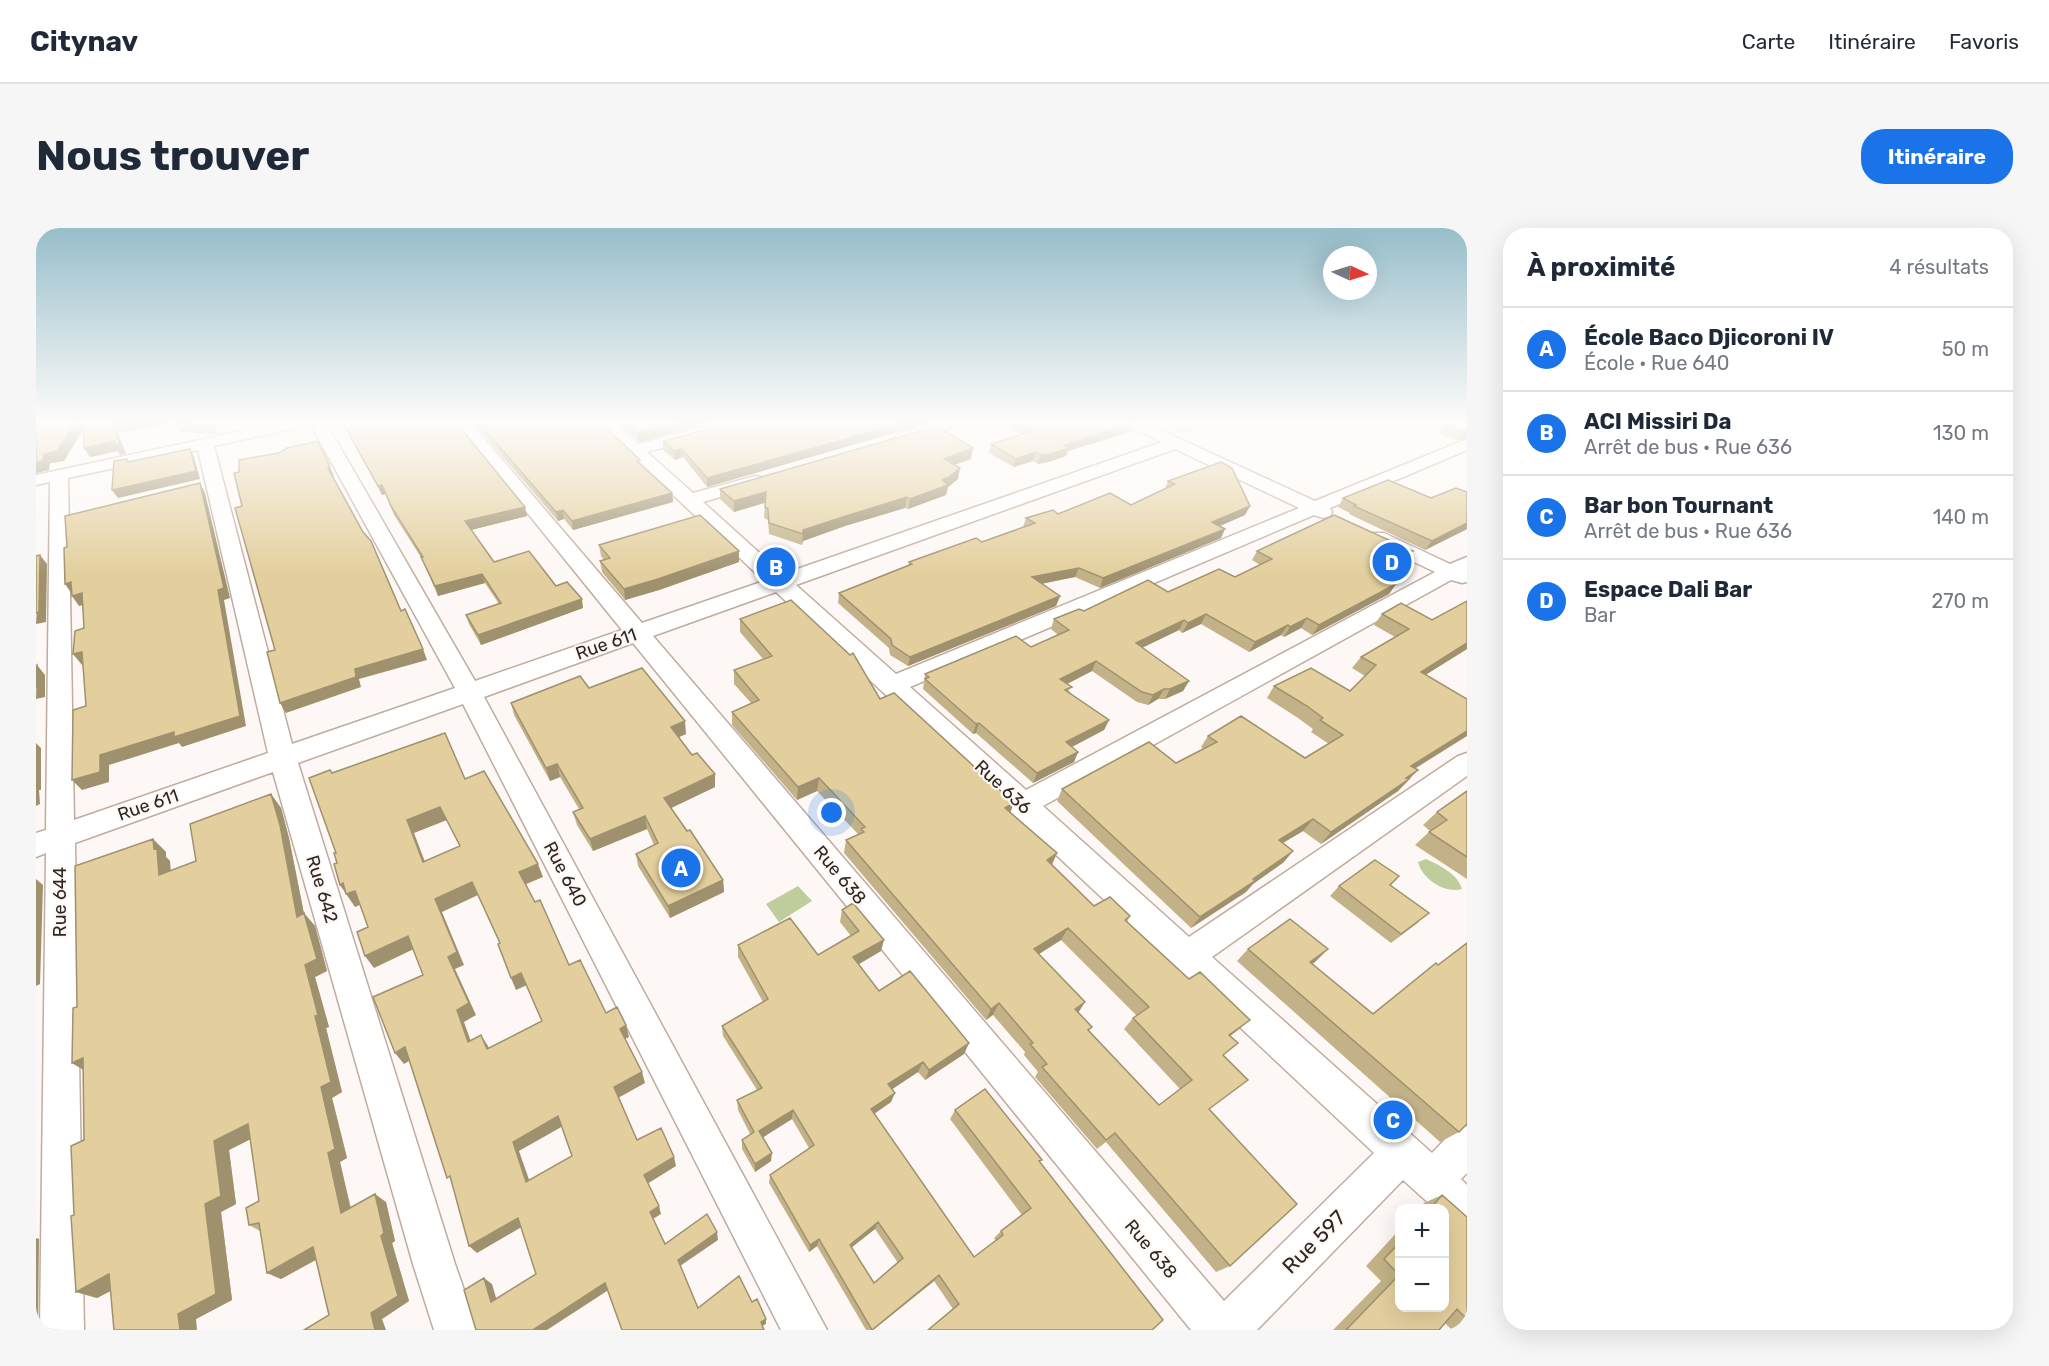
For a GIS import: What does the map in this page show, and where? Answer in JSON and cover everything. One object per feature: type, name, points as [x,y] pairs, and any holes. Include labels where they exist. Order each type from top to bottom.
[{"type":"street","points":[[47,477],[69,472]]},
{"type":"street","name":"Rue 642","points":[[207,472],[208,485],[283,759],[434,1264],[456,1330]]},
{"type":"street","name":"Rue 640","points":[[346,472],[469,692],[805,1330]]},
{"type":"street","name":"Rue 638","points":[[504,472],[1219,1330]]},
{"type":"street","name":"Rue 636","points":[[659,472],[1467,1212]]},
{"type":"street","name":"Rue 611","points":[[48,840],[1093,472]]},
{"type":"street","points":[[1239,472],[1336,518]]},
{"type":"street","points":[[892,685],[1399,472]]},
{"type":"street","name":"Rue 644","points":[[47,477],[59,520],[48,640],[48,840],[62,1330]]},
{"type":"street","points":[[689,500],[768,477]]},
{"type":"street","points":[[1357,528],[1462,571]]},
{"type":"street","points":[[1022,805],[1462,571]]},
{"type":"street","points":[[1186,956],[1467,762]]},
{"type":"street","points":[[1432,1181],[1467,1145]]},
{"type":"street","name":"Rue 597","points":[[1227,1330],[1402,1153]]},
{"type":"shaded area","points":[[1426,859],[1452,874],[1462,889],[1442,887],[1429,879],[1418,862]]},
{"type":"shaded area","points":[[798,886],[812,901],[779,922],[766,904]]},
{"type":"building","points":[[113,472],[190,472],[112,490]]},
{"type":"building","points":[[330,472],[363,532],[371,541],[401,611],[405,609],[423,649],[355,669],[356,677],[280,703],[267,652],[275,650],[235,508],[242,506],[234,473]]},
{"type":"building","points":[[370,472],[497,472],[525,507],[465,521],[494,562],[529,551],[556,586],[567,582],[582,599],[478,635],[466,615],[501,603],[482,574],[435,586],[421,557],[423,557],[391,506],[382,485],[378,486]]},
{"type":"building","points":[[522,472],[649,472],[672,493],[572,521],[563,510],[556,512]]},
{"type":"building","points":[[702,472],[727,472],[707,478]]},
{"type":"building","points":[[777,472],[955,472],[942,480],[948,485],[910,499],[907,497],[803,530],[803,534],[769,523],[768,509],[765,507],[766,492],[734,501],[720,489]]},
{"type":"building","points":[[1192,472],[1234,472],[1250,506],[1212,522],[1225,529],[1103,578],[1079,568],[1032,577],[1060,596],[910,657],[892,645],[891,639],[839,593],[912,564],[909,562],[976,538],[982,542],[1035,523],[1026,518],[1053,510],[1058,514],[1110,493],[1131,505],[1175,484],[1168,481]]},
{"type":"building","points":[[1388,480],[1431,498],[1456,488],[1467,492],[1467,523],[1432,541],[1354,506],[1356,505],[1343,498]]},
{"type":"building","points":[[200,483],[224,588],[218,590],[240,716],[174,737],[174,732],[100,755],[100,772],[72,780],[73,710],[86,706],[82,652],[73,654],[75,631],[84,628],[82,593],[72,596],[71,582],[65,584],[64,548],[67,547],[65,516]]},
{"type":"building","points":[[700,515],[739,551],[624,589],[600,561],[610,558],[599,545]]},
{"type":"building","points":[[1334,515],[1413,551],[1406,554],[1413,558],[1380,576],[1396,584],[1319,625],[1307,618],[1255,642],[1206,614],[1188,623],[1184,620],[1136,643],[1189,681],[1153,695],[1142,692],[1096,661],[1060,679],[1072,687],[1065,690],[1109,720],[1066,742],[1078,752],[1037,773],[925,679],[929,677],[925,674],[1016,636],[1031,647],[1069,630],[1054,619],[1079,609],[1084,611],[1148,580],[1168,592],[1219,569],[1235,577],[1272,559],[1257,551]]},
{"type":"building","points":[[40,555],[39,612],[36,613],[36,556]]},
{"type":"building","points":[[791,600],[850,655],[853,653],[880,699],[894,693],[1014,803],[1005,808],[1057,853],[1047,860],[1094,906],[1110,897],[1130,916],[1125,920],[1189,979],[1200,972],[1250,1020],[1229,1035],[1238,1043],[1223,1055],[1248,1080],[1209,1109],[1297,1204],[1230,1266],[1115,1133],[1106,1140],[1042,1067],[1047,1064],[1030,1044],[1033,1043],[999,1003],[991,1009],[846,840],[864,832],[861,829],[865,827],[819,778],[798,787],[732,712],[759,700],[734,670],[772,656],[740,619]],"holes":[[[1068,928],[1149,1007],[1133,1018],[1192,1080],[1159,1105],[1088,1030],[1092,1027],[1075,1009],[1085,1002],[1034,949]]]},
{"type":"building","points":[[1467,601],[1467,643],[1421,672],[1467,699],[1467,731],[1411,766],[1418,770],[1406,778],[1409,779],[1331,832],[1313,819],[1279,840],[1293,851],[1253,879],[1255,881],[1200,917],[1062,789],[1149,742],[1176,763],[1217,742],[1208,736],[1241,716],[1305,758],[1343,735],[1320,720],[1323,718],[1307,706],[1274,686],[1311,668],[1350,691],[1376,665],[1361,657],[1409,629],[1382,614],[1401,603],[1432,620]]},
{"type":"building","points":[[642,668],[685,721],[671,727],[692,755],[697,753],[715,774],[664,798],[687,831],[690,830],[723,880],[668,906],[636,854],[658,843],[645,816],[590,839],[573,812],[583,808],[557,764],[546,768],[511,703],[580,676],[589,688]]},
{"type":"building","points":[[445,733],[465,779],[484,771],[538,864],[519,872],[535,902],[540,900],[569,965],[580,960],[606,1013],[617,1007],[626,1025],[620,1029],[642,1072],[614,1087],[637,1140],[661,1128],[674,1157],[644,1175],[659,1206],[650,1212],[665,1244],[707,1214],[717,1232],[678,1260],[698,1308],[739,1276],[752,1302],[757,1299],[766,1319],[761,1322],[764,1330],[622,1330],[605,1283],[533,1330],[476,1330],[464,1290],[484,1278],[491,1302],[536,1274],[518,1218],[469,1246],[450,1176],[447,1178],[405,1047],[395,1053],[373,997],[423,975],[408,936],[365,956],[357,932],[368,927],[355,891],[346,894],[343,883],[340,885],[334,864],[337,863],[334,853],[336,853],[309,778],[330,770],[332,773]],"holes":[[[440,807],[460,846],[423,862],[407,820]],[[472,882],[500,943],[498,944],[511,978],[521,973],[542,1021],[487,1049],[481,1035],[468,1042],[457,1010],[469,1003],[448,957],[457,952],[435,899]],[[558,1116],[572,1156],[526,1182],[513,1142]]]},
{"type":"building","points":[[1467,791],[1467,857],[1429,832],[1447,820],[1437,812]]},
{"type":"building","points":[[271,794],[280,825],[297,917],[304,913],[317,959],[305,965],[318,1015],[315,1016],[331,1082],[321,1087],[335,1149],[328,1153],[341,1213],[375,1194],[384,1233],[381,1236],[398,1296],[371,1313],[375,1330],[304,1330],[329,1315],[313,1247],[267,1273],[259,1223],[249,1225],[246,1208],[259,1201],[248,1124],[214,1141],[221,1196],[205,1204],[216,1294],[178,1314],[180,1330],[114,1330],[109,1274],[76,1292],[71,1216],[74,1215],[71,1146],[84,1140],[83,1058],[72,1063],[73,1008],[77,1007],[75,866],[153,839],[154,849],[157,848],[159,875],[196,861],[190,824]]},
{"type":"building","points":[[1375,860],[1399,876],[1390,885],[1429,913],[1401,934],[1339,886]]},
{"type":"building","points":[[853,903],[884,940],[853,957],[879,991],[910,971],[969,1043],[929,1070],[923,1062],[888,1084],[895,1093],[871,1109],[974,1257],[1003,1235],[1001,1231],[1031,1208],[955,1110],[985,1089],[1042,1160],[1039,1161],[1163,1320],[1152,1330],[928,1330],[959,1304],[939,1275],[872,1330],[819,1239],[810,1245],[770,1175],[814,1145],[793,1110],[759,1131],[772,1153],[755,1164],[742,1140],[754,1132],[737,1100],[762,1088],[722,1026],[768,999],[738,945],[790,918],[818,955],[859,931],[842,910]],"holes":[[[878,1222],[903,1258],[874,1283],[850,1245]]]},
{"type":"building","points":[[1290,919],[1328,949],[1310,962],[1373,1014],[1436,963],[1438,965],[1467,943],[1467,1124],[1459,1132],[1248,949]]},
{"type":"building","points":[[1442,1195],[1467,1217],[1467,1319],[1457,1309],[1439,1330],[1346,1330],[1395,1279],[1395,1312],[1449,1312],[1449,1204],[1434,1204]]},
{"type":"building","points":[[1395,1247],[1395,1271],[1384,1259]]},
{"type":"place","name":"Espace Dali Bar","points":[[1392,562]]},
{"type":"place","name":"ACI Missiri Da","points":[[776,567]]},
{"type":"place","name":"École Baco Djicoroni IV","points":[[681,868]]},
{"type":"place","name":"Bar bon Tournant","points":[[1393,1120]]}]
